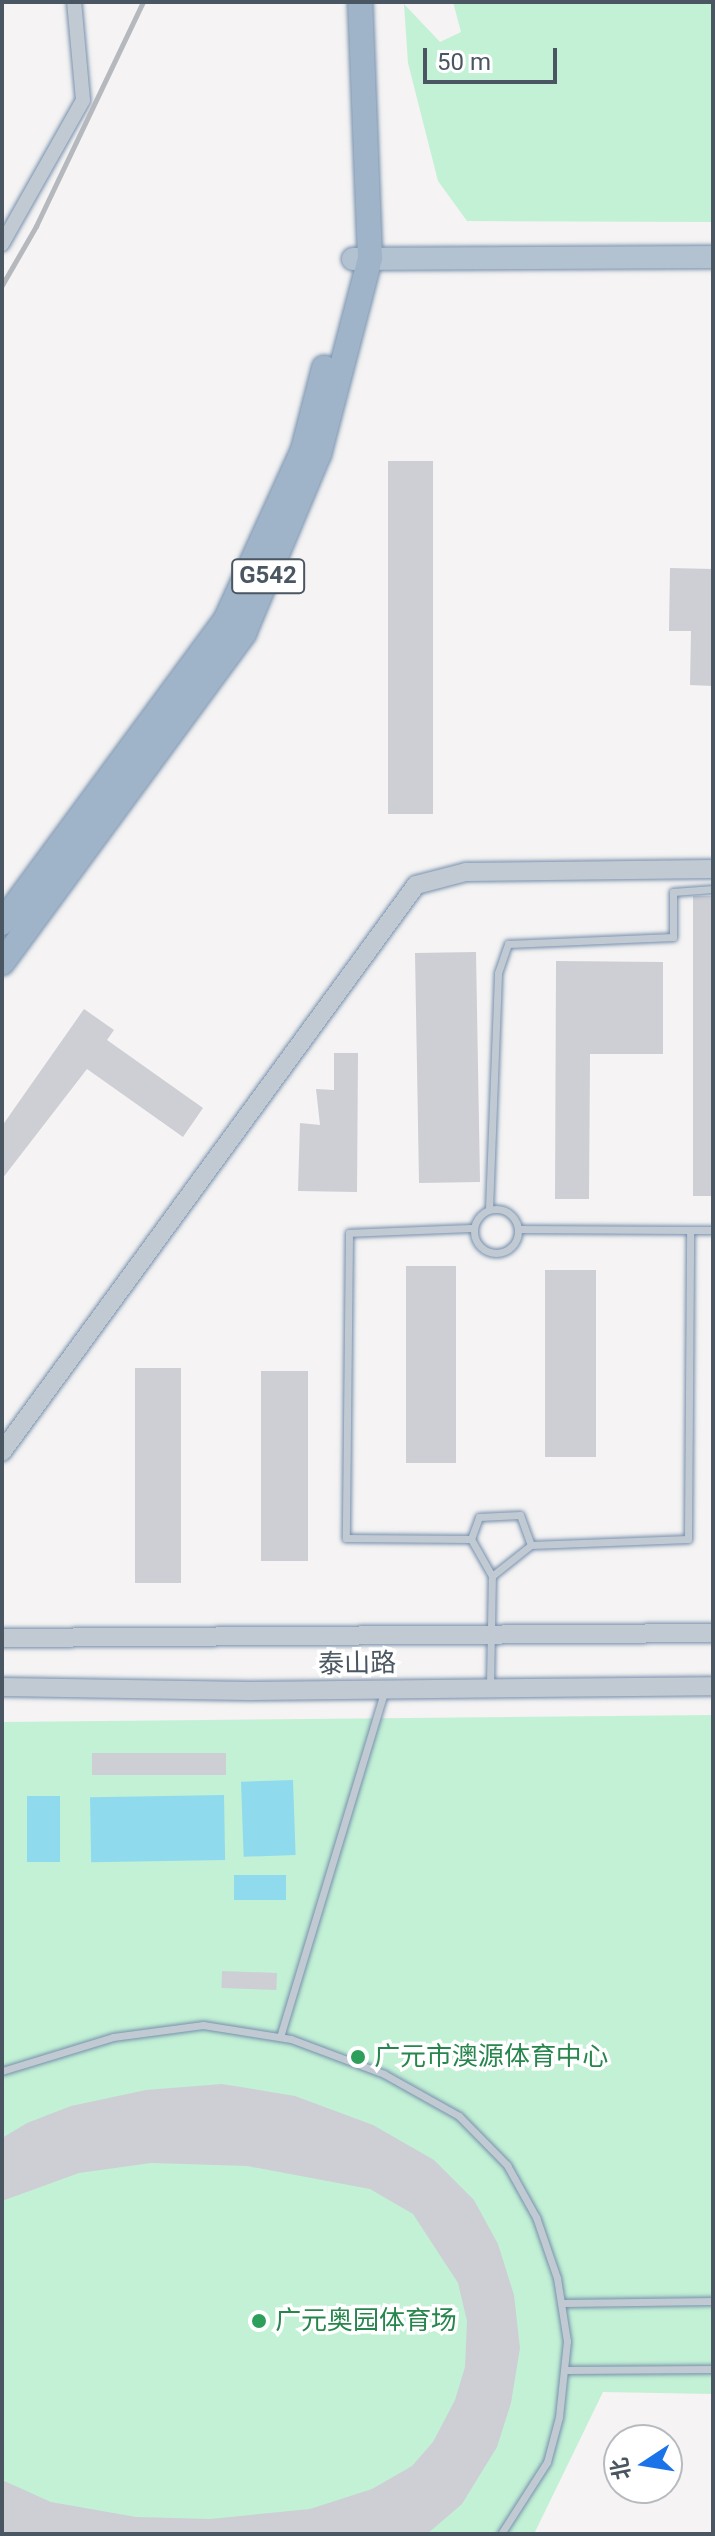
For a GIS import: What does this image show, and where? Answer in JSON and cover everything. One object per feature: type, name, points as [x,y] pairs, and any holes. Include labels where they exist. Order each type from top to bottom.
[{"type":"highway","name":"G542","points":[[2,963],[244,633],[319,454],[361,251],[367,122],[360,2]]},
{"type":"highway","name":"G542","points":[[2,923],[226,619],[303,450],[361,251]]},
{"type":"main road","points":[[361,251],[713,242]]},
{"type":"main road","points":[[361,251],[713,257]]},
{"type":"street","points":[[2,244],[83,100],[74,2]]},
{"type":"street","points":[[2,1452],[416,885],[466,872],[713,869]]},
{"type":"street","name":"泰山路","points":[[2,1638],[713,1633]]},
{"type":"street","name":"泰山路","points":[[2,1687],[385,1690],[713,1686]]},
{"type":"lane","points":[[489,1209],[498,973],[508,944],[673,937],[673,892],[713,889]]},
{"type":"lane","points":[[489,1209],[514,1216],[519,1229],[515,1244],[503,1253],[488,1253],[476,1243],[473,1228],[478,1216],[489,1209]]},
{"type":"lane","points":[[471,1539],[346,1538],[349,1233],[473,1228]]},
{"type":"lane","points":[[519,1229],[713,1230]]},
{"type":"lane","points":[[492,1576],[531,1545],[688,1539],[690,1230]]},
{"type":"lane","points":[[490,1689],[492,1576],[471,1539],[479,1517],[520,1515],[531,1545]]},
{"type":"lane","points":[[280,2037],[385,1690]]},
{"type":"lane","points":[[3,2069],[113,2037],[203,2025],[280,2037],[384,2074],[459,2116],[507,2165],[536,2217],[563,2303],[566,2370],[547,2462],[501,2534]]},
{"type":"lane","points":[[563,2303],[713,2301]]},
{"type":"lane","points":[[566,2370],[713,2369]]},
{"type":"green space","points":[[453,2],[713,2],[713,222],[467,221],[438,181],[408,63],[404,4],[440,42],[461,32]]},
{"type":"green space","name":"广元市澳源体育中心","points":[[713,1715],[713,2394],[603,2392],[534,2534],[2,2534],[2,1722]]},
{"type":"water","points":[[293,1780],[296,1855],[244,1857],[241,1782]]},
{"type":"water","points":[[224,1795],[225,1860],[91,1862],[90,1797]]},
{"type":"water","points":[[27,1796],[60,1796],[60,1862],[27,1862]]},
{"type":"water","points":[[234,1875],[286,1875],[286,1900],[234,1900]]},
{"type":"building","points":[[388,461],[433,461],[433,814],[388,814]]},
{"type":"building","points":[[670,568],[713,569],[713,686],[690,685],[691,631],[669,631]]},
{"type":"building","points":[[693,896],[713,896],[713,1196],[693,1196]]},
{"type":"building","points":[[476,952],[480,1182],[419,1183],[415,953]]},
{"type":"building","points":[[556,961],[663,962],[663,1054],[590,1054],[589,1199],[555,1199]]},
{"type":"building","points":[[84,1009],[114,1030],[107,1040],[203,1108],[183,1137],[87,1069],[2,1179],[2,1126]]},
{"type":"building","points":[[334,1053],[358,1053],[357,1192],[298,1191],[300,1123],[320,1125],[316,1089],[334,1090]]},
{"type":"building","points":[[406,1266],[456,1266],[456,1463],[406,1463]]},
{"type":"building","points":[[545,1270],[596,1270],[596,1457],[545,1457]]},
{"type":"building","points":[[135,1368],[181,1368],[181,1583],[135,1583]]},
{"type":"building","points":[[261,1371],[308,1371],[308,1561],[261,1561]]},
{"type":"building","points":[[92,1753],[226,1753],[226,1775],[92,1775]]},
{"type":"building","points":[[222,1971],[277,1973],[276,1990],[221,1988]]},
{"type":"building","points":[[222,2084],[295,2096],[373,2125],[434,2160],[474,2200],[498,2244],[514,2295],[520,2348],[511,2403],[497,2447],[462,2504],[427,2534],[2,2534],[2,2480],[51,2502],[136,2517],[210,2519],[310,2509],[372,2489],[412,2466],[433,2442],[455,2400],[465,2367],[467,2321],[458,2283],[413,2214],[370,2189],[247,2166],[151,2163],[79,2173],[2,2201],[2,2138],[27,2123],[71,2106],[146,2090]]},
{"type":"railway","points":[[2,285],[36,226],[143,2]]},
{"type":"place","name":"广元市澳源体育中心","points":[[358,2057]]},
{"type":"place","name":"广元奥园体育场","points":[[259,2321]]}]
